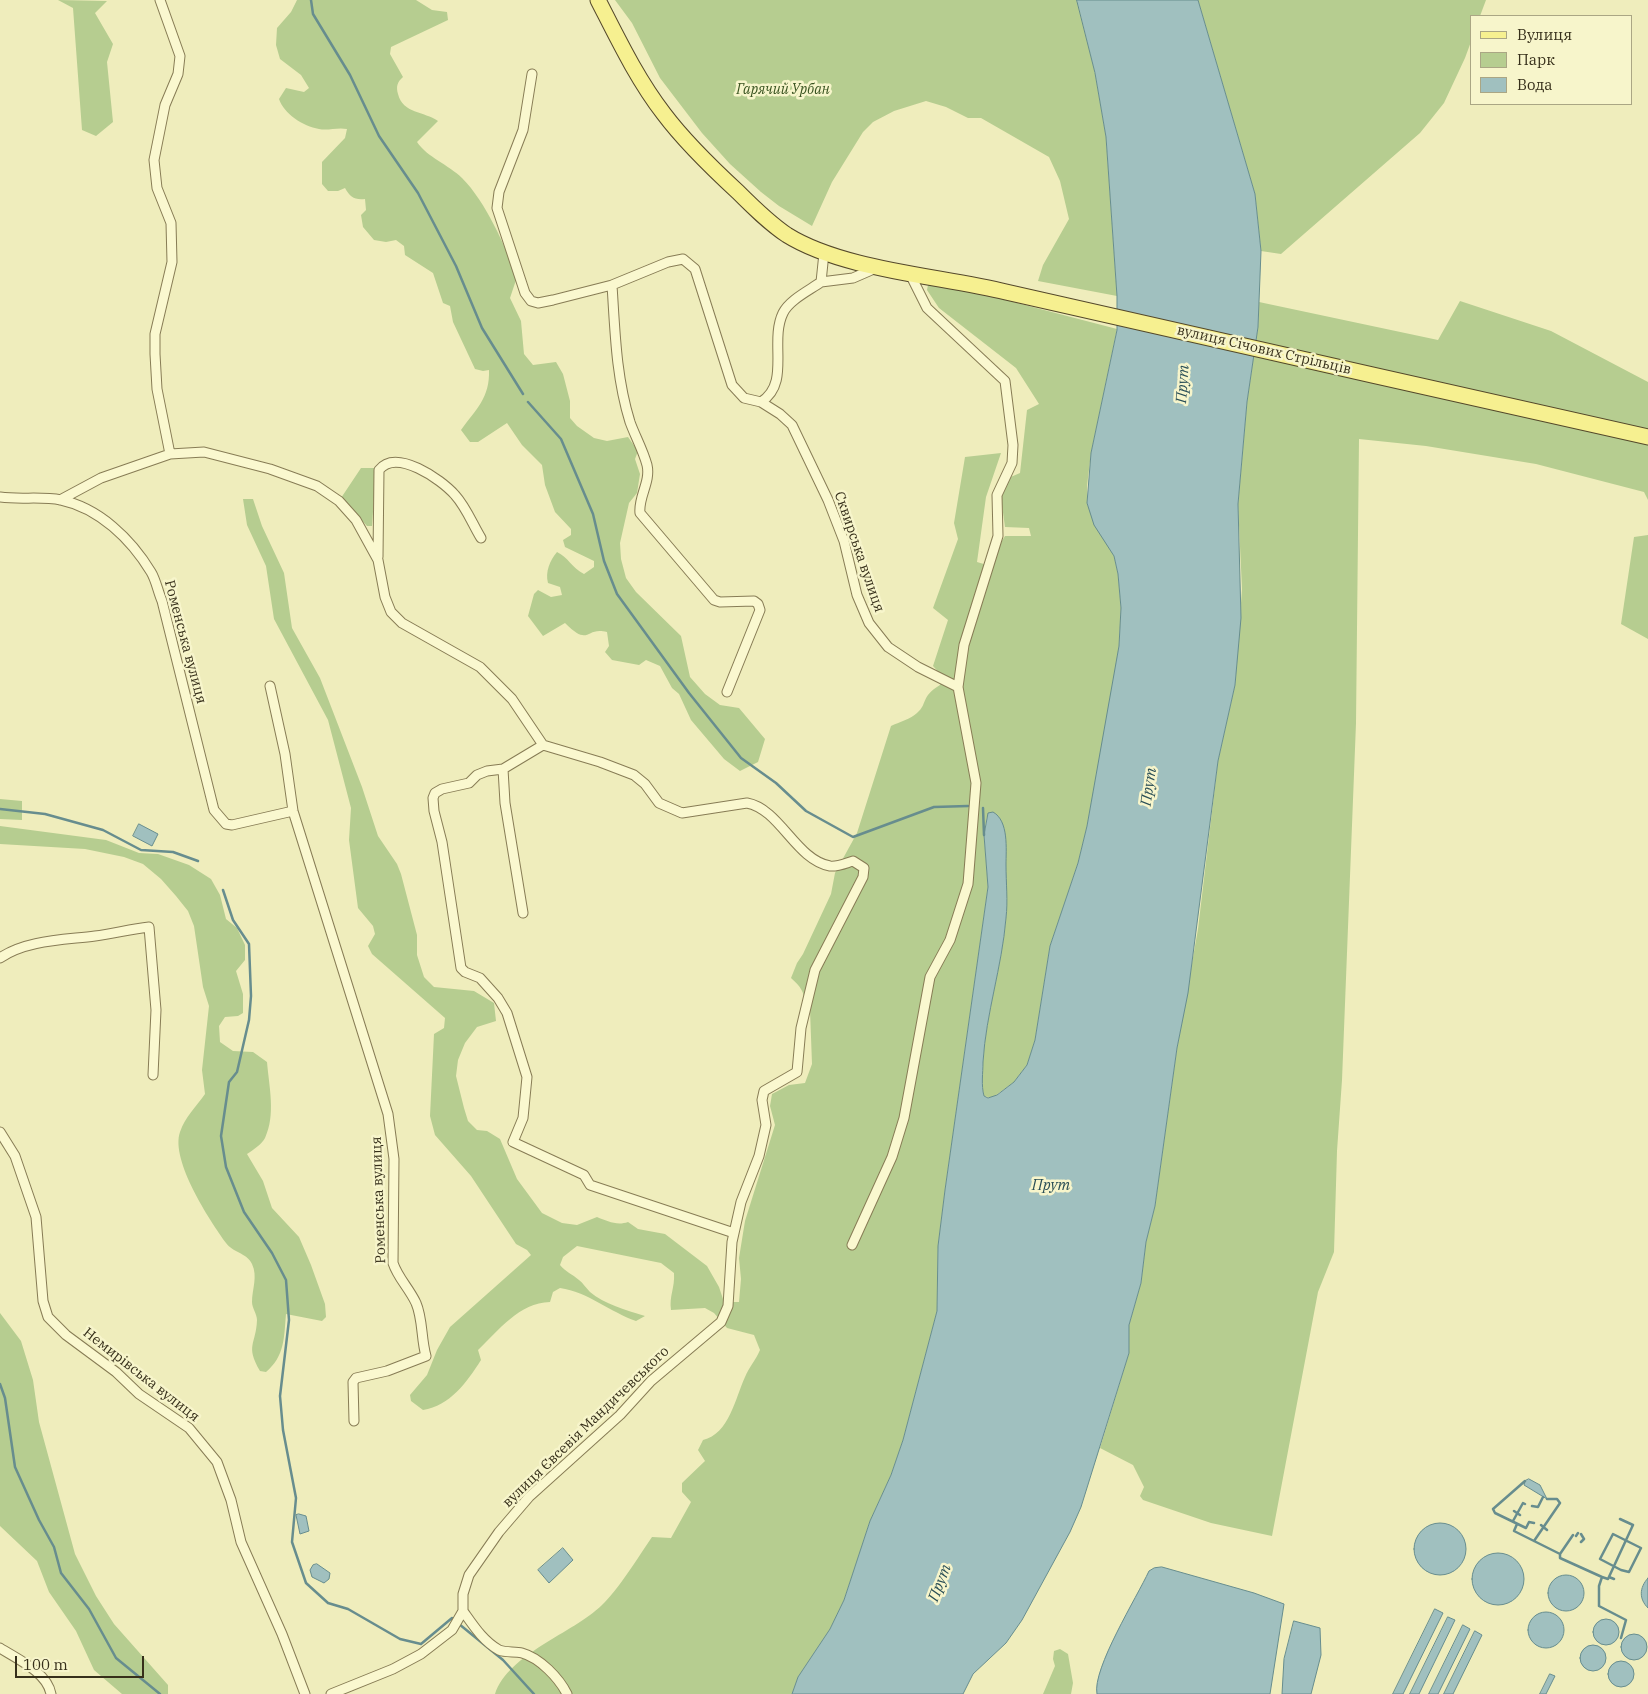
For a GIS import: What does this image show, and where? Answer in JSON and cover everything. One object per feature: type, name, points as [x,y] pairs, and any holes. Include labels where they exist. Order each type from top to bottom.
[{"type":"main road","name":"вулиця Січових Стрільців","points":[[598,0],[644,86],[664,115],[689,144],[767,219],[786,234],[824,253],[1002,291],[1648,437]]},
{"type":"street","points":[[160,0],[180,56],[178,74],[165,105],[154,160],[157,188],[171,222],[172,262],[155,334],[157,389],[170,454]]},
{"type":"street","points":[[532,74],[523,130],[499,192],[497,208],[521,285],[531,301],[538,303],[612,285],[619,376],[630,422],[647,465],[647,483],[640,506],[640,513],[714,600],[720,602],[754,601],[758,604],[760,610],[727,692]]},
{"type":"street","points":[[821,282],[824,253]]},
{"type":"street","name":"Сквирська вулиця","points":[[612,285],[668,262],[683,259],[694,269],[732,385],[744,398],[761,402],[780,414],[792,425],[801,442],[844,541],[857,595],[869,623],[888,647],[918,667],[958,687]]},
{"type":"street","points":[[761,402],[774,390],[777,382],[776,349],[783,312],[789,304],[821,282],[853,278],[880,266]]},
{"type":"street","points":[[852,1245],[892,1157],[904,1118],[930,978],[950,940],[968,884],[976,783],[958,687],[964,645],[998,536],[997,495],[1012,464],[1013,445],[1005,381],[927,308],[909,272]]},
{"type":"street","points":[[60,500],[101,478],[170,454],[204,452],[270,469],[317,486],[339,501],[356,520],[378,560]]},
{"type":"street","points":[[481,538],[456,496],[436,478],[400,460],[384,464],[379,470],[378,560],[384,597],[391,612],[402,623],[480,667],[512,699],[543,745],[504,769],[487,771],[477,775],[469,783],[442,790],[436,793],[433,798],[445,860],[461,968],[465,972],[480,978],[498,998],[506,1013],[527,1077],[524,1118],[513,1142],[584,1175],[590,1185],[734,1233]]},
{"type":"street","name":"Роменська вулиця","points":[[0,497],[60,500],[96,512],[126,542],[151,573],[162,601],[214,810],[226,824],[232,825],[293,811]]},
{"type":"street","name":"Роменська вулиця","points":[[270,686],[285,754],[293,811],[388,1114],[394,1159],[393,1263],[397,1274],[406,1285],[417,1305],[426,1356],[387,1371],[356,1378],[352,1382],[354,1421]]},
{"type":"street","name":"вулиця Євсевія Мандичевського","points":[[331,1694],[400,1665],[421,1654],[452,1630],[462,1613],[463,1594],[469,1575],[500,1532],[529,1497],[620,1415],[651,1380],[721,1322],[728,1306],[734,1233],[740,1202],[759,1156],[766,1125],[762,1100],[764,1091],[797,1072],[801,1028],[815,970],[863,877],[864,868],[853,861],[830,866],[817,860],[798,845],[764,810],[754,804],[747,803],[682,813],[659,803],[645,784],[634,775],[600,762],[543,745]]},
{"type":"street","points":[[504,769],[506,803],[523,913]]},
{"type":"street","points":[[0,958],[20,948],[122,929],[148,927],[156,1010],[153,1075]]},
{"type":"street","name":"Немирівська вулиця","points":[[0,1132],[15,1156],[36,1217],[42,1301],[48,1317],[60,1330],[116,1372],[139,1394],[189,1428],[217,1462],[231,1500],[241,1542],[282,1634],[305,1694]]},
{"type":"street","points":[[462,1613],[488,1643],[502,1651],[522,1653],[541,1663],[563,1686],[567,1694]]},
{"type":"street","points":[[0,1648],[37,1672],[50,1687],[51,1694]]},
{"type":"green space","points":[[58,0],[107,1],[95,13],[113,44],[107,62],[113,122],[96,136],[82,130],[73,8]]},
{"type":"green space","points":[[297,0],[416,0],[432,10],[447,12],[448,20],[391,47],[390,54],[403,77],[397,87],[398,94],[404,105],[438,121],[417,142],[426,152],[462,178],[479,199],[494,225],[517,277],[510,298],[521,321],[524,354],[533,365],[556,362],[563,374],[570,401],[570,418],[577,426],[594,438],[607,441],[628,437],[638,451],[635,459],[640,474],[637,493],[629,503],[620,543],[621,559],[626,578],[636,592],[681,636],[690,677],[705,694],[720,705],[739,708],[765,739],[758,762],[740,771],[724,759],[691,720],[679,694],[672,688],[660,666],[646,660],[639,665],[612,660],[605,652],[609,646],[607,632],[600,631],[583,635],[565,623],[543,636],[528,616],[534,594],[538,590],[551,597],[562,595],[560,587],[548,583],[547,579],[549,566],[557,552],[584,574],[594,567],[594,561],[565,547],[563,540],[571,535],[571,529],[555,512],[545,485],[542,465],[522,445],[507,423],[478,442],[470,442],[461,430],[485,396],[489,380],[489,370],[475,369],[453,322],[450,306],[443,303],[433,273],[405,255],[404,246],[396,240],[386,242],[374,240],[363,227],[361,215],[366,210],[365,199],[353,197],[345,188],[338,191],[328,191],[322,184],[322,162],[345,138],[347,129],[322,129],[307,125],[295,119],[285,110],[279,99],[286,88],[304,92],[309,88],[301,75],[280,59],[276,45],[277,28],[291,12]]},
{"type":"green space","name":"Гарячий Урбан","points":[[615,0],[1077,0],[1095,73],[1106,137],[1117,296],[1038,281],[1043,265],[1069,219],[1060,181],[1049,157],[981,118],[968,118],[946,107],[926,101],[894,111],[873,122],[863,132],[832,182],[812,226],[779,206],[761,192],[730,164],[702,133],[660,78],[632,23]]},
{"type":"green space","points":[[1198,0],[1486,0],[1480,15],[1470,15],[1470,44],[1444,103],[1420,133],[1281,254],[1261,251],[1255,194]]},
{"type":"green space","points":[[929,280],[1117,329],[1091,453],[1087,504],[1114,556],[1118,574],[1121,608],[1119,646],[1087,826],[1078,863],[1050,946],[1035,1040],[1027,1065],[1014,1082],[992,1098],[984,1096],[982,1079],[987,1026],[1004,936],[1007,903],[1003,866],[987,817],[984,835],[988,887],[938,1246],[937,1311],[903,1440],[891,1475],[870,1521],[844,1600],[830,1629],[798,1677],[792,1694],[495,1694],[502,1680],[527,1655],[575,1625],[608,1599],[652,1537],[671,1538],[691,1502],[682,1492],[682,1483],[705,1461],[698,1450],[703,1440],[719,1431],[730,1415],[747,1373],[760,1350],[754,1335],[727,1328],[714,1313],[705,1308],[671,1310],[674,1273],[661,1263],[577,1246],[563,1257],[560,1265],[590,1292],[602,1300],[645,1316],[636,1321],[580,1294],[560,1288],[553,1292],[550,1302],[529,1307],[519,1312],[478,1350],[481,1360],[464,1384],[450,1398],[433,1408],[423,1410],[411,1401],[410,1395],[427,1375],[437,1350],[450,1327],[531,1255],[527,1250],[516,1244],[471,1176],[435,1135],[430,1116],[434,1034],[444,1028],[445,1018],[372,954],[368,946],[375,934],[373,926],[358,908],[349,840],[351,808],[328,720],[274,619],[266,566],[247,525],[243,499],[253,499],[262,526],[284,573],[292,628],[320,678],[362,787],[378,836],[397,864],[401,874],[417,935],[417,955],[424,977],[434,987],[474,991],[494,1003],[496,1021],[477,1027],[465,1043],[458,1060],[456,1076],[468,1121],[477,1130],[487,1131],[500,1139],[517,1179],[542,1213],[562,1223],[577,1225],[597,1217],[616,1223],[628,1222],[638,1229],[665,1234],[707,1266],[719,1287],[724,1302],[739,1302],[741,1279],[739,1258],[745,1221],[775,1125],[770,1106],[772,1094],[789,1085],[805,1083],[812,1064],[810,1010],[804,1003],[801,989],[791,978],[831,894],[835,873],[857,833],[891,726],[908,719],[920,710],[930,693],[940,685],[942,676],[933,666],[948,620],[933,608],[958,539],[954,523],[965,457],[1001,453],[986,497],[977,562],[987,565],[1005,536],[1031,536],[1029,528],[1005,527],[1001,498],[1006,479],[1020,473],[1027,410],[1039,404],[1016,368],[939,308],[927,290]]},
{"type":"green space","points":[[1460,301],[1551,331],[1648,382],[1648,500],[1644,492],[1536,464],[1426,446],[1359,439],[1356,723],[1334,1252],[1318,1292],[1272,1536],[1211,1523],[1143,1500],[1140,1496],[1144,1487],[1133,1465],[1100,1448],[1129,1353],[1129,1325],[1141,1283],[1146,1242],[1155,1206],[1177,1048],[1198,929],[1218,761],[1235,685],[1242,589],[1238,504],[1247,402],[1258,327],[1259,302],[1438,340]]},
{"type":"green space","points":[[361,468],[376,468],[372,526],[367,526],[341,498]]},
{"type":"green space","points":[[1648,535],[1648,639],[1621,624],[1634,537]]},
{"type":"green space","points":[[0,799],[22,801],[22,820],[0,819]]},
{"type":"green space","points":[[0,826],[106,840],[139,853],[158,854],[189,865],[211,879],[220,895],[226,919],[237,928],[245,945],[245,960],[236,971],[243,994],[243,1013],[238,1016],[225,1017],[219,1026],[220,1042],[233,1051],[253,1052],[267,1062],[271,1100],[270,1120],[265,1138],[247,1154],[263,1181],[272,1208],[299,1237],[325,1304],[326,1317],[322,1321],[286,1314],[284,1338],[280,1353],[266,1372],[260,1371],[252,1350],[257,1320],[252,1302],[255,1278],[254,1269],[247,1257],[229,1246],[202,1206],[186,1174],[178,1144],[182,1127],[205,1094],[202,1070],[209,1006],[203,987],[194,926],[188,911],[161,879],[143,864],[124,857],[85,849],[0,844]]},
{"type":"green space","points":[[0,1313],[21,1341],[33,1380],[39,1422],[75,1554],[96,1596],[114,1624],[168,1685],[168,1694],[122,1694],[94,1670],[76,1631],[49,1592],[37,1561],[0,1526]]},
{"type":"green space","points":[[1060,1649],[1068,1654],[1073,1683],[1071,1694],[1043,1694],[1055,1666],[1053,1659],[1054,1651]]},
{"type":"water","name":"Прут","points":[[1077,0],[1198,0],[1255,194],[1261,251],[1258,327],[1247,402],[1238,504],[1241,618],[1235,685],[1218,761],[1188,993],[1177,1048],[1155,1206],[1146,1242],[1141,1283],[1129,1325],[1129,1353],[1081,1507],[1070,1532],[1022,1620],[1006,1643],[973,1674],[963,1694],[792,1694],[798,1677],[830,1629],[844,1600],[870,1521],[891,1475],[903,1440],[937,1311],[938,1246],[988,887],[984,835],[988,813],[993,812],[998,816],[1006,836],[1007,912],[987,1026],[983,1062],[984,1096],[988,1098],[997,1095],[1014,1082],[1027,1065],[1035,1040],[1050,946],[1078,863],[1087,826],[1119,646],[1121,608],[1118,574],[1114,556],[1094,525],[1087,503],[1091,453],[1117,330],[1117,296],[1106,137],[1095,73]]},
{"type":"water","points":[[139,824],[158,834],[152,846],[133,836]]},
{"type":"water","points":[[1529,1479],[1540,1485],[1547,1499],[1524,1485],[1525,1481]]},
{"type":"water","points":[[296,1515],[306,1516],[309,1531],[300,1534]]},
{"type":"water","points":[[1435,1523],[1445,1523],[1454,1527],[1462,1535],[1466,1549],[1462,1563],[1454,1571],[1445,1575],[1435,1575],[1426,1571],[1418,1563],[1414,1554],[1414,1544],[1418,1535],[1426,1527]]},
{"type":"water","points":[[563,1548],[573,1560],[549,1583],[538,1570]]},
{"type":"water","points":[[1493,1553],[1503,1553],[1512,1557],[1520,1565],[1524,1579],[1520,1593],[1512,1601],[1503,1605],[1493,1605],[1484,1601],[1476,1593],[1472,1584],[1472,1574],[1476,1565],[1484,1557]]},
{"type":"water","points":[[317,1564],[330,1573],[329,1579],[324,1583],[312,1577],[310,1570],[313,1565]]},
{"type":"water","points":[[1162,1567],[1254,1593],[1284,1604],[1270,1694],[1097,1694],[1097,1683],[1101,1668],[1117,1633],[1149,1571]]},
{"type":"water","points":[[1566,1575],[1573,1576],[1579,1580],[1583,1586],[1583,1600],[1579,1606],[1573,1610],[1566,1611],[1559,1610],[1553,1606],[1549,1600],[1548,1593],[1549,1586],[1553,1580],[1559,1576]]},
{"type":"water","points":[[1648,1578],[1648,1608],[1643,1601],[1641,1593]]},
{"type":"water","points":[[1435,1609],[1443,1613],[1403,1694],[1393,1694]]},
{"type":"water","points":[[1546,1612],[1553,1613],[1559,1617],[1563,1623],[1563,1637],[1559,1643],[1553,1647],[1546,1648],[1539,1647],[1533,1643],[1529,1637],[1528,1630],[1529,1623],[1533,1617],[1539,1613]]},
{"type":"water","points":[[1448,1617],[1455,1620],[1419,1694],[1410,1694]]},
{"type":"water","points":[[1606,1619],[1615,1623],[1619,1632],[1615,1641],[1606,1645],[1597,1641],[1593,1632],[1597,1623]]},
{"type":"water","points":[[1294,1621],[1320,1628],[1321,1655],[1311,1694],[1282,1694],[1284,1659]]},
{"type":"water","points":[[1463,1625],[1470,1629],[1438,1694],[1429,1694]]},
{"type":"water","points":[[1475,1631],[1482,1635],[1453,1694],[1444,1694]]},
{"type":"water","points":[[1634,1634],[1643,1638],[1647,1647],[1643,1656],[1634,1660],[1625,1656],[1621,1647],[1625,1638]]},
{"type":"water","points":[[1593,1645],[1602,1649],[1606,1658],[1602,1667],[1593,1671],[1584,1667],[1580,1658],[1584,1649]]},
{"type":"water","points":[[1621,1661],[1630,1665],[1634,1674],[1630,1683],[1621,1687],[1612,1683],[1608,1674],[1612,1665]]},
{"type":"water","points":[[1550,1674],[1555,1676],[1546,1694],[1540,1694]]},
{"type":"waterway","points":[[311,0],[313,14],[350,75],[379,136],[418,193],[456,266],[482,328],[523,394]]},
{"type":"waterway","points":[[528,402],[561,439],[593,514],[604,561],[617,594],[689,693],[741,758],[776,783],[806,811],[853,837],[934,807],[968,806]]},
{"type":"waterway","points":[[983,808],[984,835]]},
{"type":"waterway","points":[[0,809],[45,814],[103,830],[141,850],[173,852],[198,861]]},
{"type":"waterway","points":[[223,890],[233,920],[249,944],[251,996],[249,1020],[237,1072],[229,1082],[221,1136],[226,1167],[244,1212],[272,1253],[286,1280],[289,1320],[280,1396],[283,1430],[296,1498],[292,1542],[306,1583],[328,1603],[348,1609],[400,1639],[421,1644],[452,1618],[455,1621]]},
{"type":"waterway","points":[[0,1384],[5,1398],[15,1467],[39,1520],[54,1547],[61,1573],[89,1609],[116,1658],[160,1694]]},
{"type":"waterway","points":[[1525,1481],[1493,1509],[1495,1513],[1526,1528],[1529,1522],[1534,1523]]},
{"type":"waterway","points":[[1532,1506],[1538,1507],[1543,1497]]},
{"type":"waterway","points":[[1534,1541],[1560,1503],[1557,1499],[1547,1499]]},
{"type":"waterway","points":[[1513,1521],[1523,1503],[1525,1504]]},
{"type":"waterway","points":[[1514,1511],[1520,1515]]},
{"type":"waterway","points":[[1620,1519],[1633,1525],[1608,1579],[1602,1577],[1599,1586],[1599,1606],[1626,1620],[1621,1638]]},
{"type":"waterway","points":[[1517,1524],[1514,1531],[1560,1554],[1560,1558],[1602,1577]]},
{"type":"waterway","points":[[1541,1525],[1547,1530]]},
{"type":"waterway","points":[[1581,1534],[1584,1539],[1581,1542]]},
{"type":"waterway","points":[[1613,1534],[1641,1548],[1629,1572],[1600,1559],[1613,1534]]},
{"type":"waterway","points":[[1560,1554],[1573,1535]]},
{"type":"waterway","points":[[1609,1577],[1614,1579]]},
{"type":"waterway","points":[[459,1624],[503,1660],[534,1694]]}]
